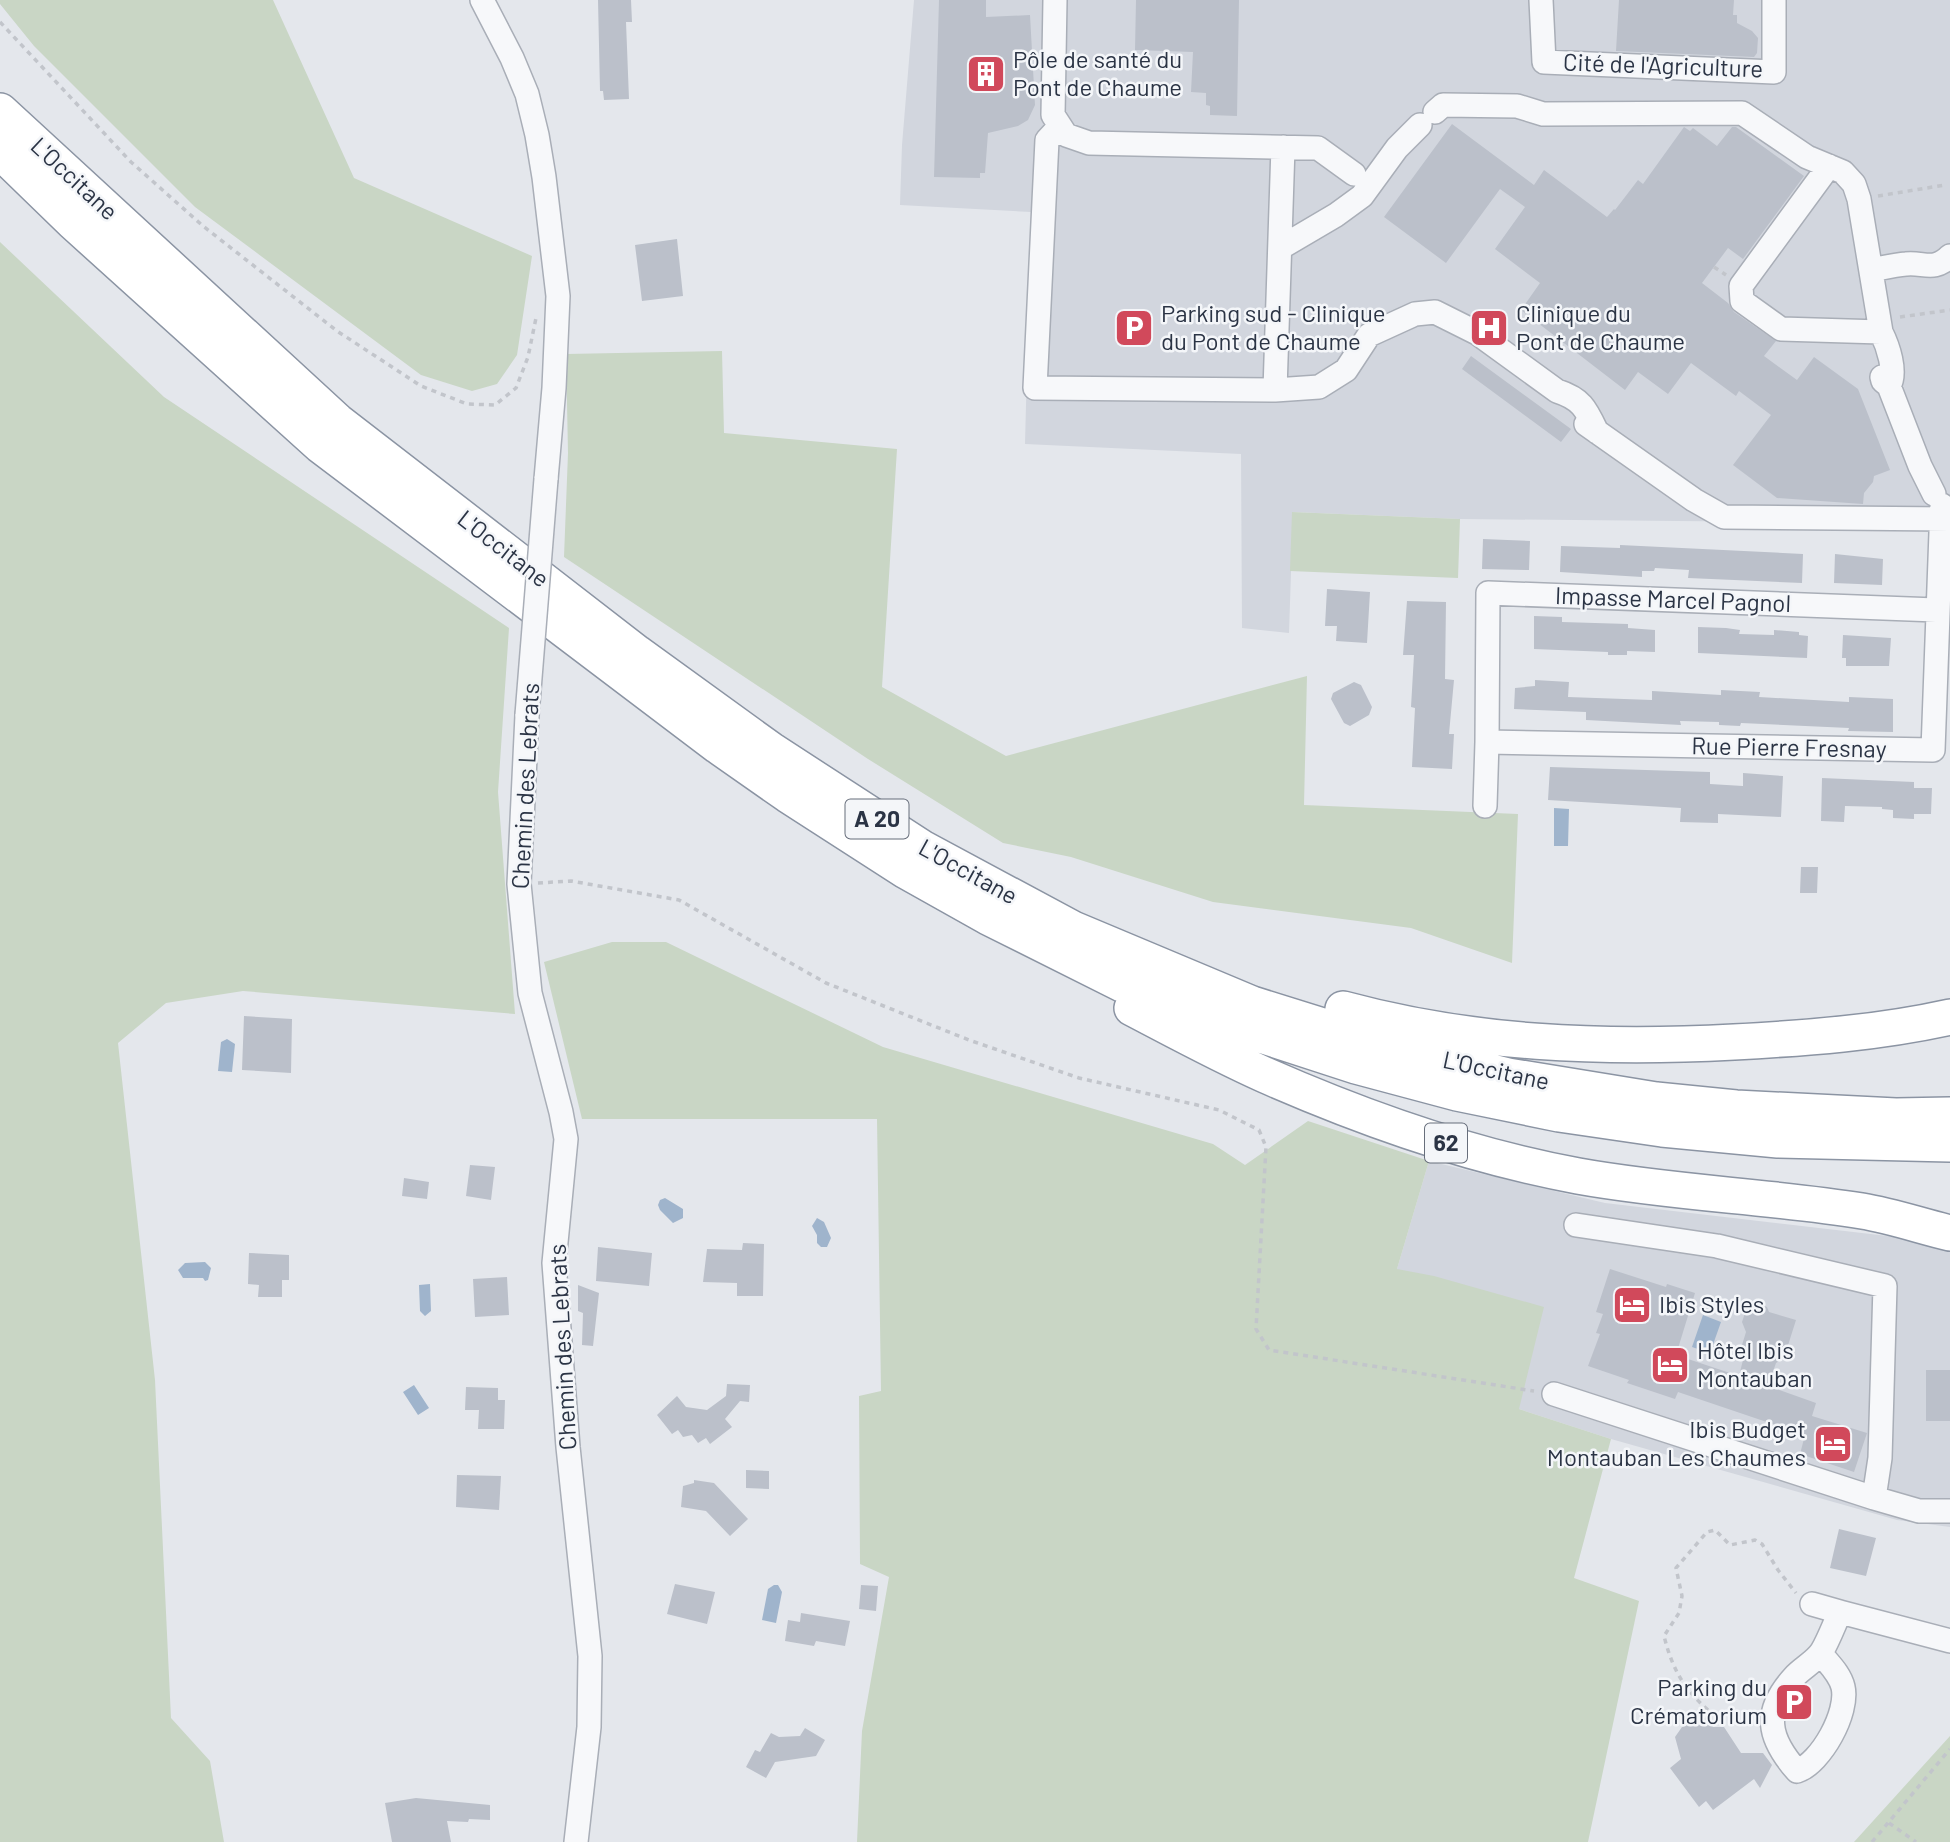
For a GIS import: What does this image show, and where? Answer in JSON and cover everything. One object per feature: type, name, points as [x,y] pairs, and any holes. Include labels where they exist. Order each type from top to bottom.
[{"type":"highway","name":"L'Occitane","points":[[0,111],[337,421],[637,653],[771,750],[922,848],[1073,929],[1252,1003],[1390,1047],[1508,1076],[1656,1100],[1736,1108],[1950,1115]]},
{"type":"highway","name":"L'Occitane","points":[[0,151],[73,222],[320,445],[718,746],[906,871],[988,917],[1122,984],[1236,1027],[1356,1066],[1457,1093],[1559,1114],[1662,1129],[1778,1140],[1950,1144]]},
{"type":"highway","name":"62","points":[[988,917],[1073,978],[1239,1062],[1343,1108],[1422,1136],[1499,1158],[1578,1176],[1864,1211],[1950,1233]]},
{"type":"highway","points":[[1073,929],[1182,957],[1284,993],[1387,1021],[1486,1038],[1586,1045],[1650,1046],[1806,1038],[1897,1028],[1950,1017]]},
{"type":"street","name":"Chemin des Lebrats","points":[[482,0],[527,94],[544,177],[558,296],[554,388],[527,715],[519,884],[530,993],[566,1139],[554,1263],[568,1447],[590,1656],[589,1727],[576,1842]]},
{"type":"street","points":[[1055,0],[1053,116],[1066,135],[1089,143],[1318,148],[1354,174]]},
{"type":"street","name":"Cité de l'Agriculture","points":[[1541,0],[1544,62],[1774,72],[1774,0]]},
{"type":"street","points":[[1060,126],[1046,140],[1035,388],[1275,390],[1319,387],[1346,370],[1369,335],[1415,314],[1435,312],[1477,333],[1557,391],[1561,404],[1597,432],[1693,500],[1724,517],[1889,520],[1936,509],[1889,386],[1893,380],[1887,344],[1881,332],[1854,184],[1843,173],[1807,157],[1742,113],[1543,114],[1517,106],[1443,105],[1397,148],[1362,196],[1336,215],[1280,248]]},
{"type":"street","points":[[1275,390],[1283,147]]},
{"type":"street","points":[[1829,166],[1741,286],[1742,301],[1781,329],[1881,332]]},
{"type":"street","points":[[1871,270],[1910,263],[1922,267],[1943,264],[1950,256]]},
{"type":"street","name":"Rue Pierre Fresnay","points":[[1487,743],[1933,750],[1937,610],[1936,509]]},
{"type":"street","name":"Impasse Marcel Pagnol","points":[[1487,743],[1488,593],[1937,610]]},
{"type":"street","points":[[1485,806],[1487,743]]},
{"type":"street","points":[[1576,1225],[1717,1246],[1885,1286],[1880,1458],[1874,1498]]},
{"type":"street","points":[[1554,1394],[1874,1498],[1919,1511],[1950,1511]]},
{"type":"street","points":[[1812,1604],[1950,1641]]},
{"type":"street","points":[[1821,1654],[1840,1612]]},
{"type":"path","points":[[0,22],[131,162],[203,226],[337,331],[421,386],[467,404],[495,405],[516,388],[528,356],[533,324],[538,315]]},
{"type":"path","points":[[519,884],[571,881],[679,900],[826,983],[969,1040],[1079,1078],[1219,1110],[1259,1130],[1266,1147],[1256,1329],[1269,1350],[1554,1394]]},
{"type":"path","points":[[1708,1710],[1690,1695],[1678,1675],[1664,1636],[1679,1613],[1682,1596],[1676,1568],[1707,1532],[1715,1530],[1730,1545],[1755,1540],[1762,1544],[1799,1597],[1812,1604]]},
{"type":"path","points":[[1871,1842],[1950,1749]]},
{"type":"path","points":[[1942,1759],[1950,1762]]},
{"type":"path","points":[[1888,1823],[1916,1842]]},
{"type":"shaded area","name":"Clinique du Pont de Chaume","points":[[914,0],[1950,0],[1950,497],[1942,500],[1934,513],[1882,523],[1460,519],[1293,512],[1289,633],[1242,628],[1241,454],[1025,444],[1031,212],[900,205]]},
{"type":"shaded area","points":[[1429,1161],[1605,1203],[1905,1238],[1950,1252],[1950,1527],[1897,1520],[1611,1439],[1519,1409],[1397,1269]]},
{"type":"green space","points":[[0,0],[273,0],[354,178],[532,256],[517,355],[497,384],[472,391],[421,375],[195,207],[34,46],[0,4]]},
{"type":"green space","points":[[0,242],[164,397],[509,628],[498,792],[515,1014],[243,991],[166,1003],[118,1043],[155,1380],[171,1718],[210,1761],[224,1842],[0,1842]]},
{"type":"green space","points":[[722,351],[724,433],[897,449],[882,687],[1006,756],[1307,676],[1304,805],[1518,814],[1512,963],[1411,928],[1213,902],[1071,857],[1003,843],[868,759],[564,557],[568,453],[566,354]]},
{"type":"green space","points":[[1292,512],[1460,519],[1458,578],[1290,571]]},
{"type":"green space","points":[[612,942],[666,942],[883,1047],[1213,1144],[1245,1165],[1308,1121],[1429,1161],[1397,1269],[1434,1276],[1544,1307],[1519,1409],[1611,1439],[1574,1578],[1639,1601],[1588,1842],[857,1842],[862,1731],[889,1577],[860,1564],[859,1396],[881,1391],[877,1119],[582,1119],[544,962]]},
{"type":"green space","points":[[1950,1736],[1950,1842],[1854,1842]]},
{"type":"water","points":[[1554,808],[1569,809],[1568,846],[1554,846]]},
{"type":"water","points":[[227,1039],[235,1044],[232,1072],[218,1071],[221,1042]]},
{"type":"water","points":[[665,1198],[683,1209],[683,1218],[673,1223],[660,1210],[660,1200]]},
{"type":"water","points":[[817,1218],[824,1222],[831,1238],[827,1247],[821,1247],[817,1243],[817,1235],[812,1226]]},
{"type":"water","points":[[205,1262],[211,1268],[208,1280],[205,1281],[203,1278],[183,1278],[178,1270],[185,1263]]},
{"type":"water","points":[[430,1284],[431,1311],[425,1316],[420,1311],[419,1285]]},
{"type":"water","points":[[1703,1315],[1721,1322],[1710,1353],[1692,1347]]},
{"type":"water","points":[[414,1385],[429,1408],[418,1415],[403,1392]]},
{"type":"water","points":[[778,1585],[782,1592],[776,1623],[762,1620],[768,1589]]},
{"type":"building","points":[[598,0],[631,0],[632,22],[626,22],[629,99],[604,100],[603,91],[600,91]]},
{"type":"building","name":"Pôle de santé du Pont de Chaume","points":[[939,0],[986,0],[986,17],[1030,15],[1035,105],[1028,120],[1018,126],[988,133],[985,173],[980,173],[980,178],[934,177]]},
{"type":"building","points":[[1136,0],[1239,0],[1237,116],[1210,115],[1210,106],[1206,105],[1206,93],[1191,92],[1193,52],[1135,50]]},
{"type":"building","points":[[1619,0],[1734,0],[1733,15],[1737,15],[1737,23],[1752,31],[1758,38],[1757,53],[1754,57],[1616,51]]},
{"type":"building","points":[[1452,124],[1534,185],[1544,170],[1607,217],[1638,180],[1643,184],[1684,127],[1690,131],[1693,128],[1717,146],[1732,127],[1736,127],[1804,176],[1743,259],[1728,248],[1702,283],[1728,303],[1734,312],[1776,341],[1764,356],[1797,380],[1814,357],[1858,389],[1890,470],[1874,476],[1873,482],[1864,493],[1863,504],[1777,498],[1733,465],[1771,415],[1739,391],[1736,396],[1691,363],[1668,394],[1638,372],[1625,390],[1521,310],[1540,283],[1495,249],[1525,207],[1500,189],[1446,263],[1384,217]]},
{"type":"building","points":[[677,239],[683,296],[642,301],[635,245]]},
{"type":"building","points":[[1471,356],[1571,429],[1561,442],[1462,369]]},
{"type":"building","points":[[1483,539],[1530,541],[1529,570],[1482,569]]},
{"type":"building","points":[[1620,545],[1803,554],[1802,583],[1688,578],[1689,570],[1655,568],[1654,571],[1642,571],[1642,577],[1560,572],[1561,546],[1620,548]]},
{"type":"building","points":[[1835,554],[1883,559],[1882,585],[1834,583]]},
{"type":"building","points":[[1327,589],[1370,592],[1367,643],[1336,641],[1337,626],[1325,626]]},
{"type":"building","points":[[1407,601],[1446,602],[1445,679],[1454,680],[1449,734],[1454,734],[1452,769],[1412,767],[1414,655],[1403,655]]},
{"type":"building","points":[[1534,616],[1562,617],[1562,622],[1628,624],[1628,628],[1655,630],[1655,652],[1627,651],[1627,655],[1608,655],[1608,652],[1534,649]]},
{"type":"building","points":[[1698,627],[1740,630],[1739,634],[1774,635],[1774,630],[1799,632],[1799,635],[1808,636],[1807,658],[1698,653]]},
{"type":"building","points":[[1843,635],[1891,638],[1889,666],[1846,666],[1846,658],[1842,658]]},
{"type":"building","points":[[1535,680],[1569,682],[1568,697],[1652,700],[1652,691],[1721,695],[1721,690],[1760,692],[1759,697],[1849,702],[1849,697],[1893,699],[1893,732],[1741,723],[1740,726],[1719,725],[1719,722],[1680,721],[1681,725],[1586,720],[1586,712],[1514,709],[1515,688],[1535,686]]},
{"type":"building","points":[[1354,682],[1361,685],[1372,707],[1369,715],[1350,726],[1344,723],[1331,699],[1333,693]]},
{"type":"building","points":[[1550,767],[1710,772],[1710,784],[1743,786],[1743,773],[1783,776],[1781,817],[1718,814],[1718,823],[1680,822],[1681,808],[1548,800]]},
{"type":"building","points":[[1822,778],[1914,782],[1914,788],[1932,788],[1931,814],[1914,814],[1914,819],[1893,818],[1893,810],[1882,807],[1845,806],[1844,822],[1821,821]]},
{"type":"building","points":[[1801,867],[1818,867],[1817,893],[1800,893]]},
{"type":"building","points":[[244,1016],[292,1019],[291,1073],[242,1070]]},
{"type":"building","points":[[470,1165],[495,1167],[491,1200],[466,1196]]},
{"type":"building","points":[[404,1178],[429,1182],[427,1199],[402,1196]]},
{"type":"building","points":[[743,1243],[764,1244],[763,1296],[737,1296],[737,1283],[703,1282],[707,1249],[742,1250]]},
{"type":"building","points":[[598,1247],[652,1253],[649,1286],[596,1281]]},
{"type":"building","points":[[249,1253],[289,1255],[289,1280],[282,1280],[282,1297],[258,1297],[259,1285],[248,1284]]},
{"type":"building","points":[[1610,1269],[1666,1287],[1667,1284],[1695,1293],[1676,1355],[1739,1376],[1745,1352],[1742,1345],[1746,1332],[1742,1322],[1749,1301],[1767,1307],[1769,1312],[1796,1320],[1784,1358],[1776,1363],[1768,1386],[1816,1403],[1812,1416],[1867,1433],[1854,1472],[1800,1454],[1805,1435],[1678,1392],[1675,1399],[1588,1366],[1600,1334],[1596,1333],[1603,1314],[1596,1312]]},
{"type":"building","points":[[507,1277],[509,1315],[475,1317],[473,1279]]},
{"type":"building","points":[[578,1285],[599,1293],[593,1346],[582,1345],[583,1313],[578,1311]]},
{"type":"building","points":[[1926,1370],[1950,1370],[1950,1421],[1926,1421]]},
{"type":"building","points":[[727,1384],[750,1385],[749,1402],[740,1401],[725,1419],[732,1427],[710,1444],[706,1438],[698,1443],[692,1435],[683,1437],[678,1430],[672,1434],[657,1415],[677,1396],[686,1407],[707,1410],[726,1396]]},
{"type":"building","points":[[466,1387],[498,1388],[498,1400],[505,1400],[504,1429],[478,1429],[479,1410],[465,1410]]},
{"type":"building","points":[[746,1470],[769,1471],[769,1489],[746,1488]]},
{"type":"building","points":[[457,1475],[501,1476],[499,1510],[456,1507]]},
{"type":"building","points":[[694,1480],[714,1483],[748,1519],[730,1536],[706,1511],[681,1507],[683,1486],[694,1483]]},
{"type":"building","points":[[1839,1529],[1876,1538],[1866,1576],[1830,1568]]},
{"type":"building","points":[[675,1584],[715,1592],[707,1624],[667,1614]]},
{"type":"building","points":[[861,1585],[878,1586],[876,1611],[859,1609]]},
{"type":"building","points":[[801,1613],[850,1621],[845,1646],[816,1641],[814,1646],[785,1641],[788,1620],[800,1622]]},
{"type":"building","points":[[1709,1716],[1713,1727],[1724,1727],[1741,1753],[1763,1753],[1772,1765],[1760,1788],[1754,1779],[1713,1810],[1706,1801],[1699,1807],[1670,1768],[1681,1759],[1675,1737],[1682,1727]]},
{"type":"building","points":[[805,1728],[825,1740],[816,1756],[775,1762],[766,1778],[746,1767],[755,1750],[760,1752],[771,1733],[779,1737],[800,1736]]},
{"type":"building","points":[[416,1798],[490,1805],[490,1820],[447,1821],[451,1842],[392,1842],[385,1803]]},
{"type":"place","name":"Pôle de santé du Pont de Chaume","points":[[986,74]]},
{"type":"place","name":"Parking sud - Clinique du Pont de Chaume","points":[[1134,328]]},
{"type":"place","name":"Clinique du Pont de Chaume","points":[[1489,328]]},
{"type":"place","name":"Ibis Styles","points":[[1632,1305]]},
{"type":"place","name":"Hôtel Ibis Montauban","points":[[1670,1365]]},
{"type":"place","name":"Ibis Budget Montauban Les Chaumes","points":[[1833,1444]]},
{"type":"place","name":"Parking du Crématorium","points":[[1794,1702]]}]
